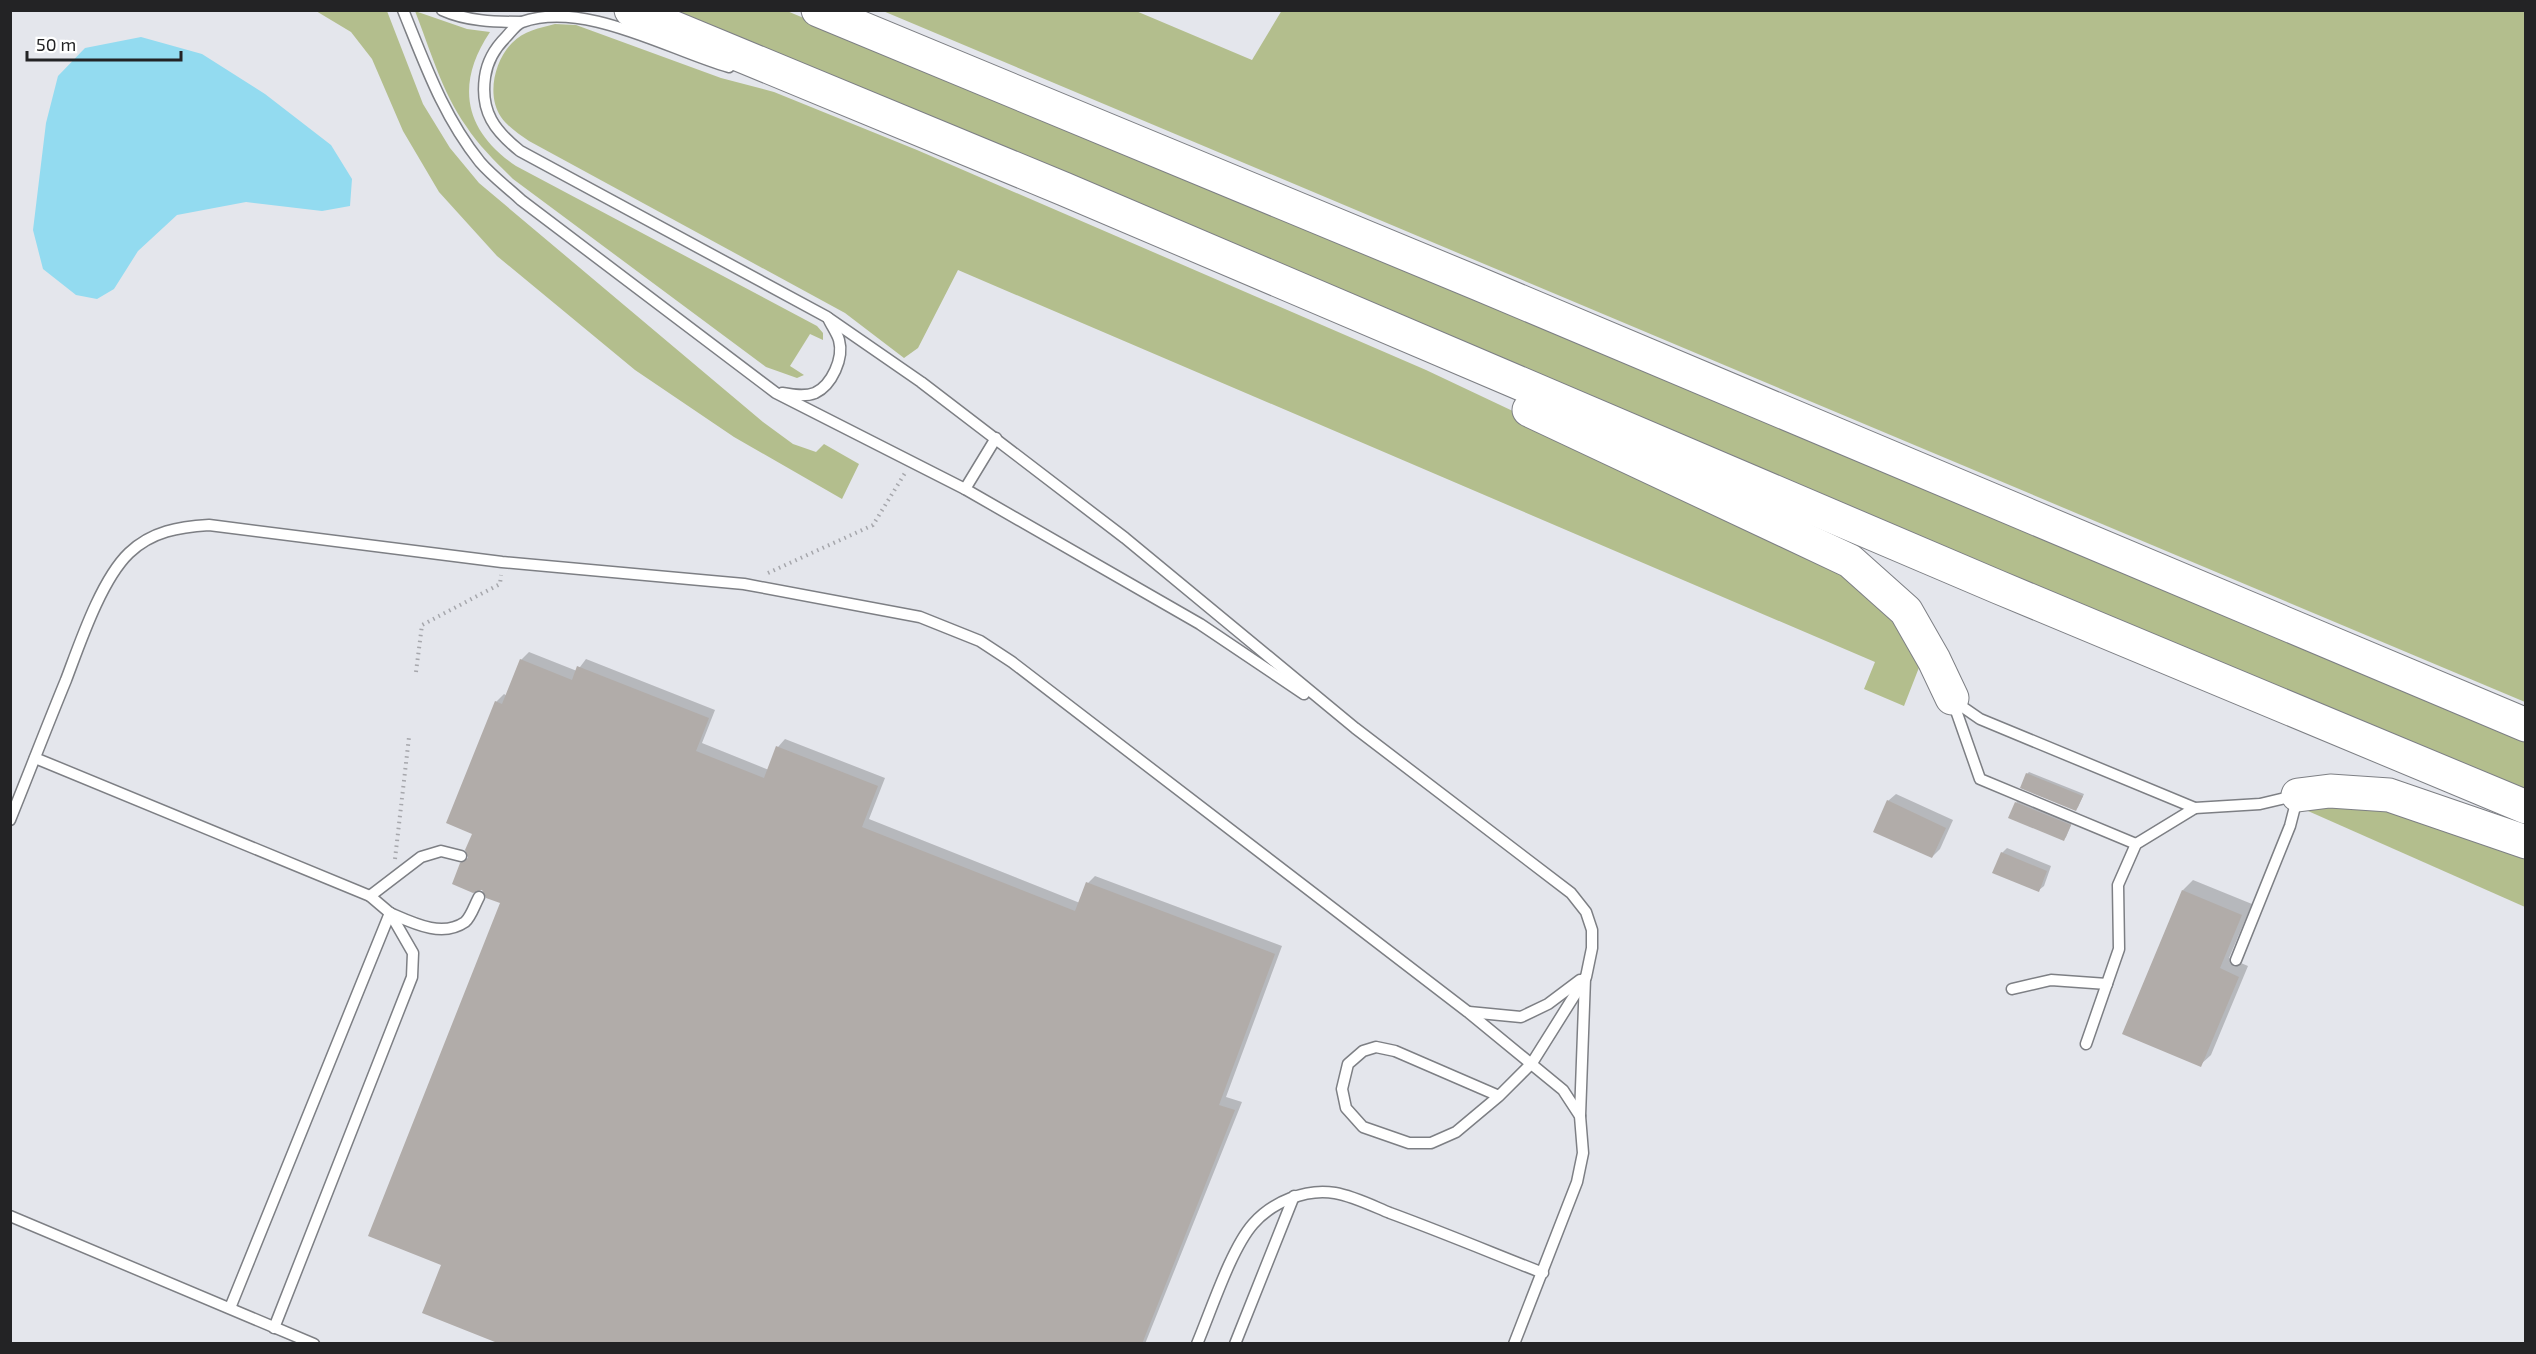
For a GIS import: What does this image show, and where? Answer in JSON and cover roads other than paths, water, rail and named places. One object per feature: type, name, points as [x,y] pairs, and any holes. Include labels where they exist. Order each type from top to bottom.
[{"type":"highway","points":[[631,10],[1065,189],[1998,587],[2526,807]]},
{"type":"highway","points":[[818,10],[1479,284],[2526,725]]},
{"type":"highway","points":[[1065,189],[1188,260],[1455,376],[1850,561],[1906,611],[1935,660],[1952,699]]},
{"type":"highway","points":[[2298,795],[2330,791],[2389,795],[2526,842]]},
{"type":"lane","points":[[403,10],[444,109],[482,164],[520,200],[776,393],[965,489],[1200,624],[1354,728]]},
{"type":"lane","points":[[442,10],[452,15],[493,22],[520,22],[549,16],[573,16],[614,24],[710,61],[842,98]]},
{"type":"lane","points":[[520,22],[498,45],[487,65],[483,89],[489,115],[499,134],[520,151],[827,317],[996,438],[1125,538],[1354,728],[1571,893],[1586,912],[1592,930],[1592,948],[1586,977],[1580,1116],[1583,1153],[1577,1182],[1514,1344]]},
{"type":"lane","points":[[776,393],[801,395],[815,393],[830,381],[840,358],[839,340],[827,317]]},
{"type":"lane","points":[[965,489],[996,438]]},
{"type":"lane","points":[[10,820],[103,591],[128,554],[152,537],[178,527],[209,525],[502,562],[744,584],[920,617],[980,641],[1012,662],[1532,1063],[1563,1090],[1580,1116]]},
{"type":"lane","points":[[1952,699],[1980,719],[2195,807],[2260,804],[2298,795],[2290,826],[2236,960]]},
{"type":"lane","points":[[1952,699],[1980,779],[2136,844]]},
{"type":"lane","points":[[35,758],[370,896],[390,913],[420,926],[447,930],[466,921],[479,897]]},
{"type":"lane","points":[[2086,1044],[2119,949],[2118,885],[2136,844],[2195,807]]},
{"type":"lane","points":[[370,896],[421,857],[441,851],[461,856]]},
{"type":"lane","points":[[230,1308],[390,913]]},
{"type":"lane","points":[[274,1328],[412,977],[413,953],[390,913]]},
{"type":"lane","points":[[1468,1012],[1521,1017],[1548,1004],[1586,977]]},
{"type":"lane","points":[[1499,1096],[1395,1051],[1376,1047],[1363,1051],[1348,1064],[1342,1089],[1346,1108],[1364,1127],[1409,1143],[1431,1143],[1456,1131],[1499,1096],[1532,1063],[1586,977]]},
{"type":"lane","points":[[2012,989],[2050,980],[2107,984]]},
{"type":"lane","points":[[1197,1344],[1239,1247],[1253,1224],[1274,1206],[1294,1197],[1316,1192],[1335,1193],[1543,1273]]},
{"type":"lane","points":[[1235,1344],[1294,1197]]},
{"type":"lane","points":[[10,1216],[314,1344]]},
{"type":"water","points":[[141,37],[202,54],[265,94],[331,145],[352,179],[350,206],[322,211],[246,202],[177,215],[138,251],[114,289],[97,299],[76,295],[43,269],[33,230],[46,123],[58,76],[85,48]]}]
